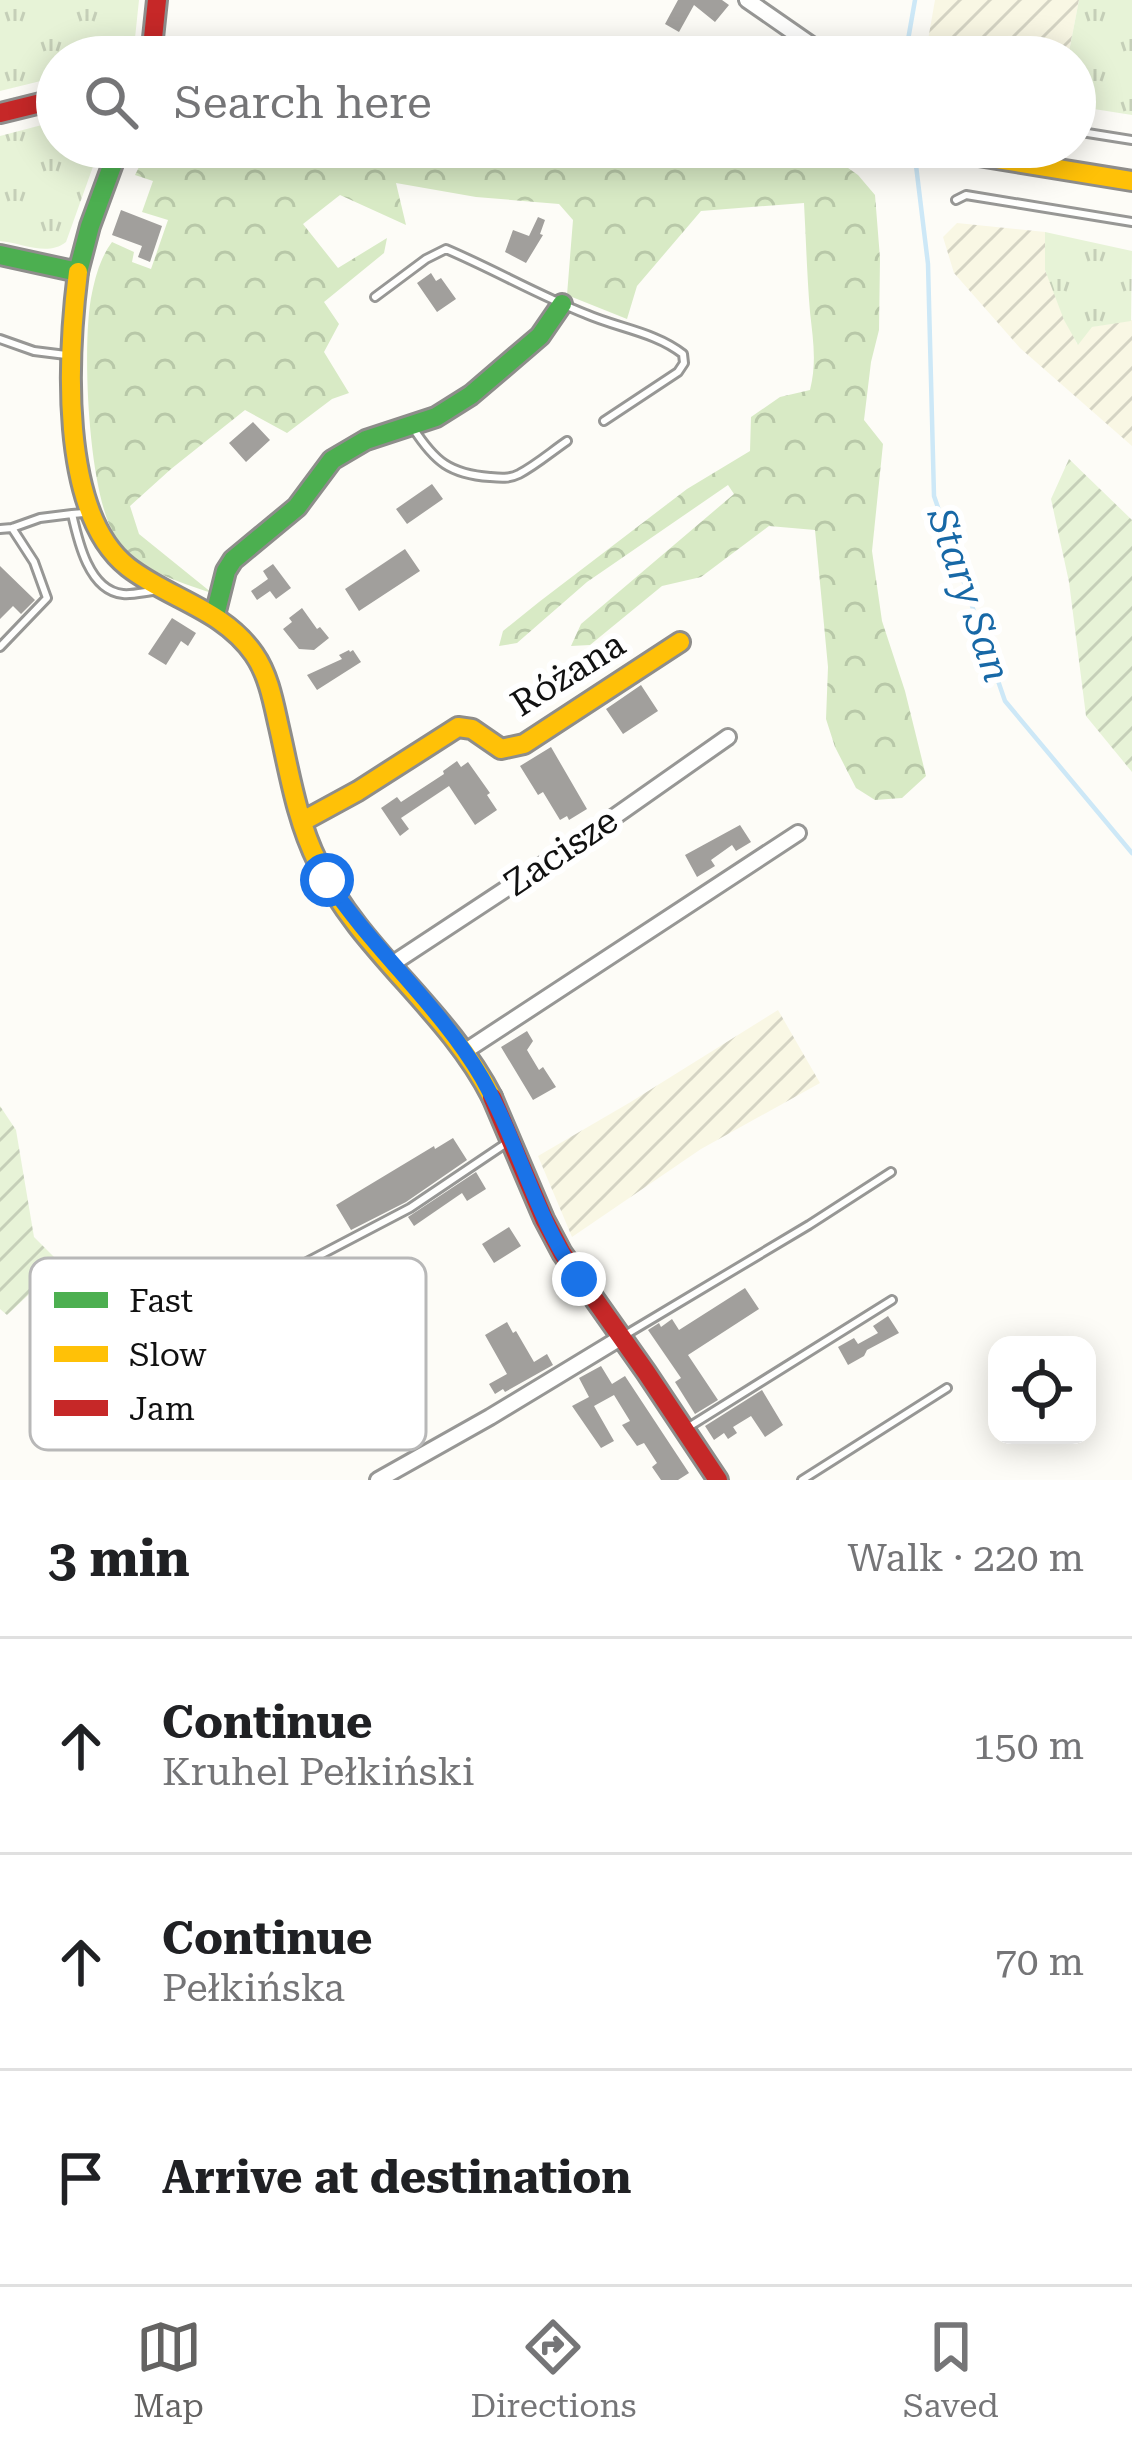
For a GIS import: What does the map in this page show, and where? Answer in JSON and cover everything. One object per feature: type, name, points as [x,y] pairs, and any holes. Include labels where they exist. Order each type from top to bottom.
[{"type":"street","points":[[153,36],[157,0]]},
{"type":"street","points":[[747,0],[799,36]]},
{"type":"street","points":[[0,113],[36,104]]},
{"type":"street","points":[[111,168],[78,272],[69,356],[80,514],[127,568],[214,614],[246,643],[263,671],[303,821],[327,880],[464,1052],[487,1088],[555,1240],[718,1480]]},
{"type":"street","points":[[1051,168],[1132,181]]},
{"type":"street","points":[[0,255],[78,272]]},
{"type":"street","points":[[214,614],[233,560],[297,507],[332,460],[366,440],[436,417],[471,395],[540,336],[562,304]]},
{"type":"street","name":"Różana","points":[[303,821],[458,727],[472,730],[501,749],[524,744],[680,642]]},
{"type":"street","name":"Zacisze","points":[[392,964],[728,736]]},
{"type":"street","points":[[464,1052],[798,833]]},
{"type":"street","points":[[378,1480],[622,1336]]},
{"type":"lane","points":[[1096,134],[1132,140]]},
{"type":"lane","points":[[956,200],[966,195],[1132,222]]},
{"type":"lane","points":[[375,297],[446,250],[588,316],[667,341],[683,353],[684,363],[677,372],[604,422]]},
{"type":"lane","points":[[0,339],[69,356]]},
{"type":"lane","points":[[411,425],[425,447],[464,476],[516,476],[567,441]]},
{"type":"lane","points":[[0,529],[80,514],[81,552],[110,590],[123,594],[162,590]]},
{"type":"lane","points":[[0,646],[47,598],[34,562],[12,528]]},
{"type":"lane","points":[[315,1258],[410,1208],[510,1140]]},
{"type":"lane","points":[[622,1336],[891,1172]]},
{"type":"lane","points":[[684,1430],[892,1300]]},
{"type":"lane","points":[[802,1480],[947,1388]]},
{"type":"shaded area","points":[[935,0],[1079,0],[1072,36],[929,36]]},
{"type":"shaded area","points":[[957,223],[1045,232],[1045,270],[1077,344],[1091,327],[1132,320],[1132,446],[1020,348],[954,273],[943,237]]},
{"type":"shaded area","points":[[778,1010],[820,1083],[701,1149],[572,1237],[538,1156]]},
{"type":"green space","points":[[0,0],[139,0],[135,36],[36,36],[36,82],[0,91]]},
{"type":"green space","points":[[1079,0],[1132,0],[1132,115],[1096,109],[1096,36],[1072,36]]},
{"type":"green space","points":[[36,127],[36,168],[92,168],[66,242],[43,249],[0,241],[0,136]]},
{"type":"green space","points":[[138,168],[848,168],[858,175],[875,195],[880,258],[879,330],[864,420],[883,444],[872,551],[882,621],[926,776],[902,798],[875,800],[856,788],[835,747],[826,719],[828,667],[815,530],[769,526],[701,577],[662,586],[590,645],[571,646],[581,624],[734,494],[728,485],[587,582],[517,643],[499,646],[503,631],[539,602],[687,489],[750,451],[751,417],[780,397],[810,390],[814,351],[804,203],[701,211],[637,286],[627,319],[567,295],[573,220],[559,204],[476,197],[396,183],[406,225],[340,195],[303,224],[338,268],[387,238],[384,253],[324,302],[339,324],[324,352],[349,393],[332,399],[287,433],[245,410],[130,506],[139,534],[212,593],[160,574],[126,550],[107,519],[99,491],[87,347],[97,272],[112,242],[134,252],[132,262],[151,269],[168,220],[142,212],[153,181],[135,175]]},
{"type":"green space","points":[[1045,232],[1132,251],[1131,321],[1092,327],[1078,345],[1045,270]]},
{"type":"green space","points":[[1069,459],[1132,520],[1132,772],[1086,716],[1069,582],[1051,499]]},
{"type":"green space","points":[[0,1106],[16,1130],[34,1237],[55,1258],[30,1258],[30,1293],[7,1315],[0,1309]]},
{"type":"building","points":[[678,0],[722,0],[729,5],[715,22],[694,5],[679,32],[665,24]]},
{"type":"building","points":[[121,210],[162,226],[150,262],[138,257],[142,246],[112,235]]},
{"type":"building","points":[[538,217],[545,220],[543,235],[526,263],[505,252],[513,230],[529,236]]},
{"type":"building","points":[[431,273],[436,281],[441,278],[456,299],[437,312],[417,283]]},
{"type":"building","points":[[253,422],[270,440],[246,462],[229,443]]},
{"type":"building","points":[[432,484],[443,499],[407,524],[396,509]]},
{"type":"building","points":[[405,549],[420,571],[359,611],[345,589]]},
{"type":"building","points":[[273,564],[291,588],[276,599],[270,591],[257,600],[251,591],[268,579],[263,571]]},
{"type":"building","points":[[0,566],[35,600],[21,614],[13,606],[0,619]]},
{"type":"building","points":[[302,608],[329,638],[314,650],[299,649],[283,629]]},
{"type":"building","points":[[172,618],[196,633],[188,646],[181,641],[166,665],[148,654]]},
{"type":"building","points":[[349,650],[361,662],[317,690],[307,675],[342,659],[339,655]]},
{"type":"building","points":[[641,685],[658,711],[623,734],[606,709]]},
{"type":"building","points":[[551,747],[587,809],[569,820],[567,816],[560,820],[520,766]]},
{"type":"building","points":[[457,761],[461,767],[468,762],[497,810],[475,825],[449,786],[401,818],[409,829],[400,836],[381,808],[397,797],[401,802]]},
{"type":"building","points":[[740,825],[751,842],[736,851],[732,845],[711,860],[715,866],[697,877],[685,855]]},
{"type":"building","points":[[527,1031],[533,1041],[527,1050],[556,1087],[533,1100],[501,1047]]},
{"type":"building","points":[[453,1138],[467,1160],[406,1202],[351,1230],[336,1205]]},
{"type":"building","points":[[476,1172],[486,1189],[467,1201],[462,1193],[414,1226],[408,1217]]},
{"type":"building","points":[[509,1227],[521,1246],[494,1263],[482,1244]]},
{"type":"building","points":[[745,1288],[759,1309],[688,1355],[718,1400],[695,1414],[675,1382],[681,1378],[648,1330],[672,1319],[679,1330]]},
{"type":"building","points":[[888,1316],[899,1333],[848,1365],[838,1347],[854,1338],[858,1344],[878,1333],[873,1326]]},
{"type":"building","points":[[507,1322],[534,1362],[547,1354],[553,1365],[495,1394],[489,1384],[507,1374],[485,1335]]},
{"type":"building","points":[[601,1366],[612,1384],[625,1376],[689,1473],[678,1480],[661,1480],[644,1443],[637,1446],[622,1425],[630,1421],[614,1395],[594,1406],[614,1441],[601,1448],[572,1406],[589,1397],[579,1378]]},
{"type":"building","points":[[762,1390],[783,1425],[765,1437],[751,1416],[733,1427],[737,1433],[728,1439],[724,1433],[714,1440],[705,1426]]},
{"type":"waterway","name":"Stary San","points":[[909,36],[915,0]]},
{"type":"waterway","name":"Stary San","points":[[916,168],[928,264],[934,496],[1005,701],[1132,853]]},
{"type":"traffic: fast","points":[[0,255],[78,272],[111,168]]},
{"type":"traffic: fast","points":[[215,615],[233,560],[297,507],[332,460],[366,440],[436,417],[471,395],[540,336],[562,304]]},
{"type":"traffic: slow","points":[[1052,168],[1132,181]]},
{"type":"traffic: slow","points":[[78,272],[72,344],[73,429],[89,509],[105,542],[128,567],[227,626],[254,654],[269,687],[299,812],[318,863],[357,924],[452,1036],[492,1097]]},
{"type":"traffic: slow","points":[[303,821],[458,727],[472,729],[501,749],[524,744],[680,642]]},
{"type":"traffic: jam","points":[[153,36],[157,0]]},
{"type":"traffic: jam","points":[[0,113],[36,104]]},
{"type":"traffic: jam","points":[[492,1097],[562,1253],[718,1480]]},
{"type":"route","points":[[327,880],[477,1070],[550,1230],[579,1279]]}]
